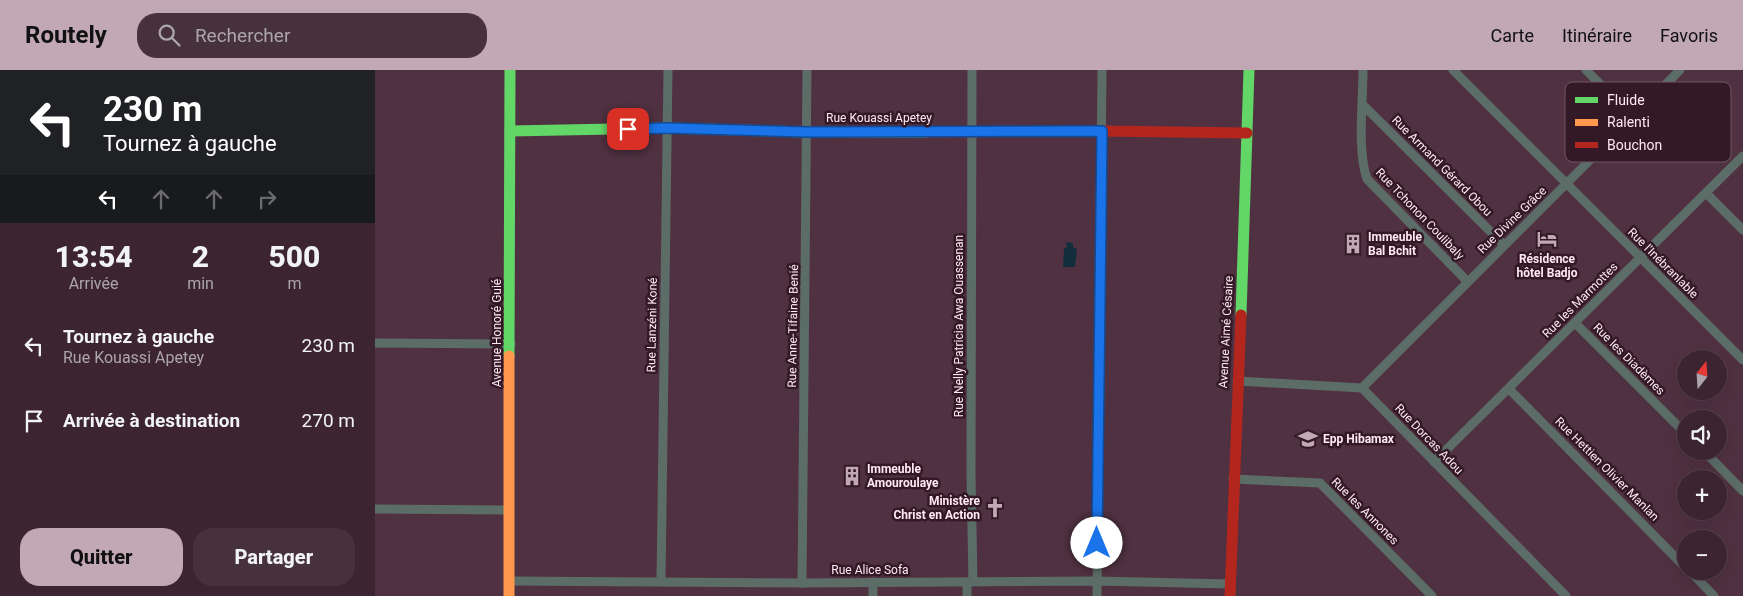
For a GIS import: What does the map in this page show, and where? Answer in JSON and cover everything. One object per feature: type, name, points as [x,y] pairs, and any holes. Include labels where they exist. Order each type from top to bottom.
[{"type":"street","name":"Avenue Honoré Guié","points":[[509,596],[511,344],[510,70]]},
{"type":"street","name":"Rue Lanzéni Koné","points":[[661,581],[668,70]]},
{"type":"street","name":"Rue Anne-Tifaine Benié","points":[[802,583],[807,70]]},
{"type":"street","name":"Rue Nelly Patricia Awa Ouassenan","points":[[967,596],[970,582],[972,70]]},
{"type":"street","points":[[1097,596],[1102,70]]},
{"type":"street","name":"Avenue Aimé Césaire","points":[[1230,596],[1249,70]]},
{"type":"street","name":"Rue Tchonon Coulibaly","points":[[1363,70],[1362,155],[1363,169],[1367,179],[1467,281]]},
{"type":"street","name":"Rue l'Inébranlable","points":[[1453,70],[1743,360]]},
{"type":"street","points":[[1586,70],[1598,82]]},
{"type":"street","name":"Rue Divine Grâce","points":[[1668,82],[1680,70]]},
{"type":"street","name":"Rue Armand Gérard Obou","points":[[1363,105],[1505,245]]},
{"type":"street","name":"Rue Kouassi Apetey","points":[[510,131],[667,128],[807,132],[1102,131],[1247,133]]},
{"type":"street","name":"Rue les Marmottes","points":[[1434,462],[1743,156]]},
{"type":"street","name":"Rue Divine Grâce","points":[[1362,388],[1588,162]]},
{"type":"street","points":[[1706,193],[1743,230]]},
{"type":"street","name":"Rue les Diadèmes","points":[[1575,323],[1677,425]]},
{"type":"street","points":[[375,343],[511,344]]},
{"type":"street","points":[[1237,381],[1362,388]]},
{"type":"street","name":"Rue Dorcas Adou","points":[[1362,388],[1564,595]]},
{"type":"street","name":"Rue Hettien Olivier Manlan","points":[[1509,389],[1677,559]]},
{"type":"street","points":[[1713,460],[1743,491]]},
{"type":"street","name":"Rue les Annones","points":[[1233,479],[1319,483],[1432,596]]},
{"type":"street","points":[[375,509],[509,510]]},
{"type":"street","points":[[1699,580],[1714,596]]},
{"type":"street","name":"Rue Alice Sofa","points":[[509,581],[1230,584]]},
{"type":"street","points":[[873,582],[873,596]]},
{"type":"water","points":[[1066,242],[1073,243],[1073,247],[1077,249],[1075,267],[1063,267],[1064,249],[1067,247]]},
{"type":"traffic: fast","points":[[509,356],[510,70]]},
{"type":"traffic: fast","points":[[1241,315],[1249,70]]},
{"type":"traffic: fast","points":[[510,131],[667,128],[807,132],[927,132]]},
{"type":"traffic: slow","points":[[509,356],[509,596]]},
{"type":"traffic: jam","points":[[927,132],[1102,131],[1247,133]]},
{"type":"traffic: jam","points":[[1230,596],[1241,315]]},
{"type":"place","name":"Résidence hôtel Badjo","points":[[1547,239]]},
{"type":"place","name":"Immeuble Bal Bchit","points":[[1353,244]]},
{"type":"place","name":"Epp Hibamax","points":[[1308,439]]},
{"type":"place","name":"Immeuble Amouroulaye","points":[[852,476]]},
{"type":"place","name":"Ministère Christ en Action","points":[[995,508]]},
{"type":"route","points":[[628,129],[667,128],[807,132],[1102,131],[1097,543]]}]
